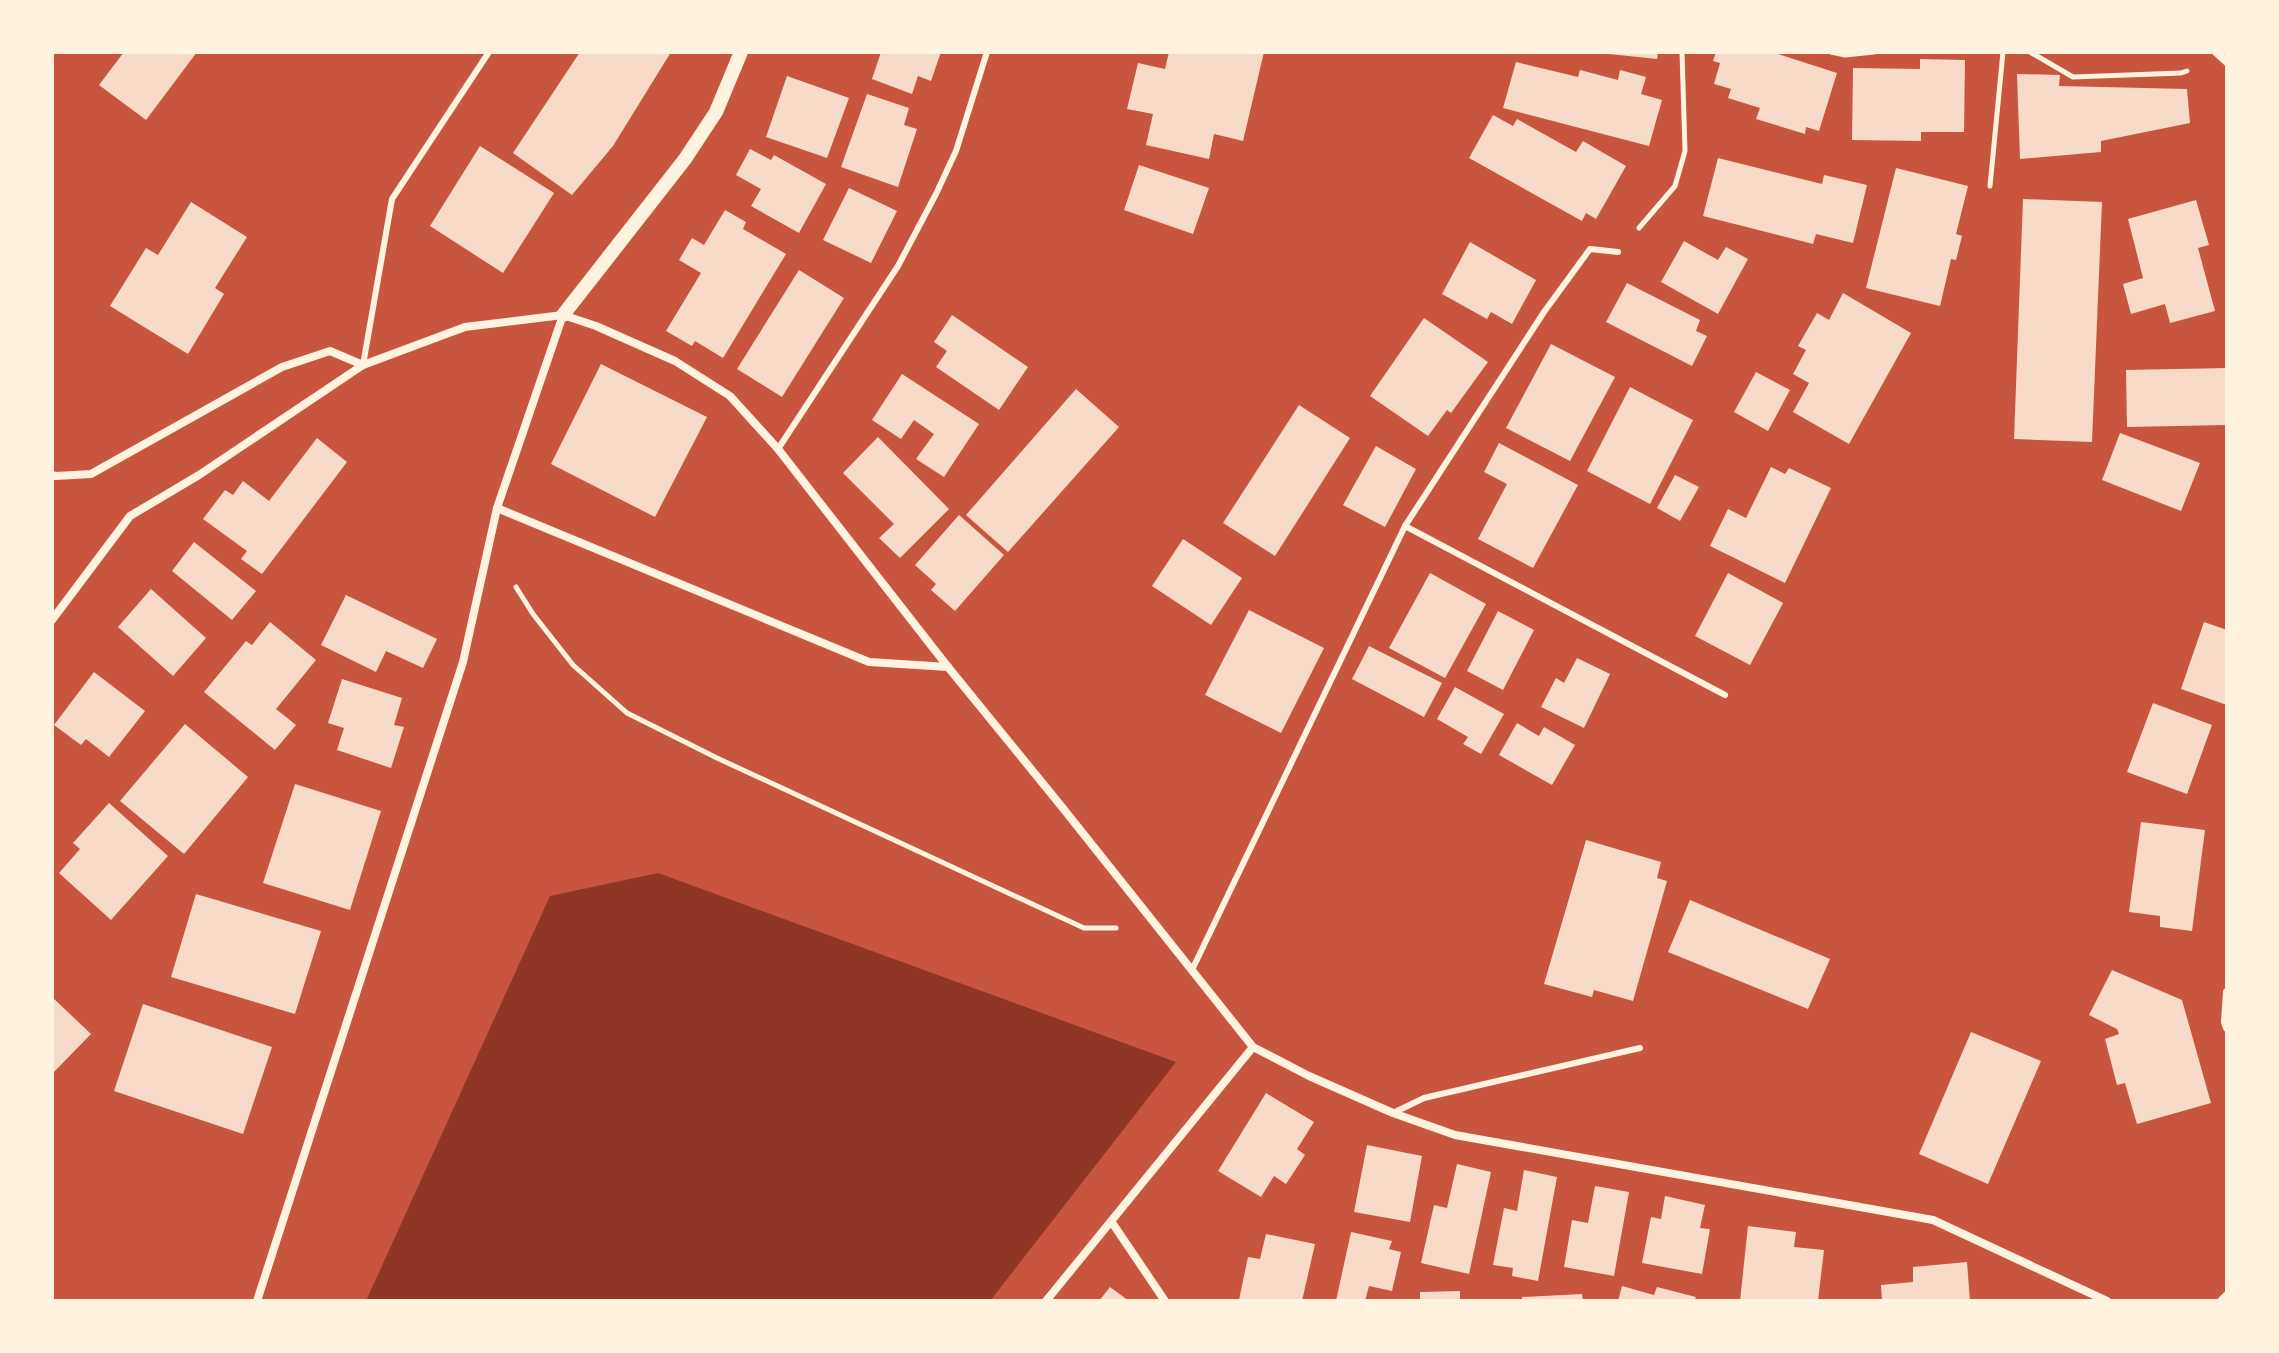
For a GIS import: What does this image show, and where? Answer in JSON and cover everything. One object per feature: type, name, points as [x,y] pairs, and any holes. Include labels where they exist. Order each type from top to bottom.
[{"type":"street","points":[[257,1301],[463,662],[497,508],[563,315],[685,159],[716,112],[741,52]]},
{"type":"street","points":[[52,620],[130,516],[199,475],[363,365],[465,327],[563,315],[675,361],[730,396],[778,449],[948,667],[1253,1047],[1393,1113],[1455,1135],[1933,1220],[2107,1301]]},
{"type":"street","points":[[52,475],[91,474],[282,367],[330,351],[363,365]]},
{"type":"street","points":[[497,508],[869,662],[948,667]]},
{"type":"street","points":[[2227,992],[2227,1028]]},
{"type":"street","points":[[1046,1301],[1253,1047]]},
{"type":"street","points":[[1111,1221],[1165,1301]]},
{"type":"street","points":[[2221,1301],[2227,1295]]},
{"type":"lane","points":[[363,365],[392,199],[489,52]]},
{"type":"lane","points":[[778,449],[898,266],[936,194],[956,151],[987,52]]},
{"type":"lane","points":[[1192,970],[1405,526],[1544,312],[1590,249],[1618,252]]},
{"type":"lane","points":[[1405,526],[1725,695]]},
{"type":"lane","points":[[1393,1113],[1424,1098],[1640,1048]]},
{"type":"path","points":[[1618,252],[1675,186],[1685,151],[1682,52]]},
{"type":"path","points":[[1831,52],[1845,55],[1874,52]]},
{"type":"path","points":[[1990,186],[2003,52]]},
{"type":"path","points":[[2030,52],[2073,77],[2181,73],[2222,57]]},
{"type":"path","points":[[489,543],[533,614],[573,665],[627,713],[717,758],[1084,928],[1157,928]]},
{"type":"shaded area","points":[[658,873],[1176,1062],[990,1301],[366,1301],[550,896]]},
{"type":"building","points":[[124,52],[197,52],[146,120],[99,85]]},
{"type":"building","points":[[580,52],[671,52],[613,146],[572,195],[513,153]]},
{"type":"building","points":[[881,52],[941,52],[931,81],[918,76],[912,94],[872,79]]},
{"type":"building","points":[[1169,52],[1264,52],[1243,141],[1214,134],[1209,159],[1146,145],[1153,114],[1127,109],[1138,63],[1165,69]]},
{"type":"building","points":[[1610,52],[1658,52],[1657,59]]},
{"type":"building","points":[[1716,52],[1772,52],[1837,73],[1819,131],[1806,127],[1805,134],[1756,119],[1760,108],[1728,98],[1731,89],[1714,84],[1720,63],[1713,61]]},
{"type":"building","points":[[1920,59],[1965,60],[1964,132],[1921,132],[1921,141],[1852,140],[1853,68],[1920,69]]},
{"type":"building","points":[[1516,62],[1578,77],[1580,70],[1618,80],[1620,70],[1646,77],[1641,94],[1662,100],[1649,146],[1503,108]]},
{"type":"building","points":[[2017,74],[2060,75],[2059,86],[2187,89],[2190,123],[2101,141],[2101,152],[2020,159]]},
{"type":"building","points":[[787,76],[849,98],[827,158],[766,137]]},
{"type":"building","points":[[867,94],[909,108],[904,125],[917,129],[898,187],[841,167]]},
{"type":"building","points":[[1493,115],[1513,126],[1517,119],[1576,152],[1583,141],[1626,166],[1596,219],[1586,213],[1582,221],[1469,158]]},
{"type":"building","points":[[480,146],[554,193],[503,273],[430,226]]},
{"type":"building","points":[[750,149],[771,160],[774,155],[826,184],[799,233],[751,206],[761,189],[736,175]]},
{"type":"building","points":[[1718,158],[1822,184],[1824,175],[1867,185],[1853,243],[1816,234],[1813,244],[1703,216]]},
{"type":"building","points":[[1139,165],[1209,188],[1193,234],[1124,210]]},
{"type":"building","points":[[1896,168],[1968,186],[1956,234],[1962,236],[1956,260],[1951,259],[1940,306],[1866,288]]},
{"type":"building","points":[[849,188],[897,211],[871,263],[823,240]]},
{"type":"building","points":[[2023,199],[2102,202],[2092,442],[2014,439]]},
{"type":"building","points":[[2196,200],[2209,245],[2198,248],[2215,311],[2170,323],[2165,304],[2131,314],[2123,284],[2143,278],[2128,219]]},
{"type":"building","points":[[191,202],[247,237],[215,288],[224,294],[188,354],[110,306],[146,248],[158,255]]},
{"type":"building","points":[[725,210],[746,222],[743,229],[786,254],[723,358],[695,341],[692,346],[666,331],[701,273],[679,260],[692,238],[704,245]]},
{"type":"building","points":[[1684,241],[1718,260],[1726,247],[1748,259],[1718,314],[1661,282]]},
{"type":"building","points":[[1470,242],[1536,280],[1512,324],[1491,312],[1487,319],[1442,294]]},
{"type":"building","points":[[799,270],[844,298],[782,397],[737,369]]},
{"type":"building","points":[[1627,283],[1700,320],[1696,331],[1707,336],[1692,366],[1606,322]]},
{"type":"building","points":[[1843,293],[1911,333],[1849,444],[1793,412],[1809,383],[1793,374],[1806,350],[1798,346],[1817,313],[1829,320]]},
{"type":"building","points":[[952,315],[1028,367],[999,410],[936,367],[947,351],[934,342]]},
{"type":"building","points":[[1424,318],[1488,362],[1451,413],[1447,410],[1428,436],[1370,396]]},
{"type":"building","points":[[1551,344],[1615,377],[1570,461],[1506,428]]},
{"type":"building","points":[[601,364],[707,417],[655,517],[551,464]]},
{"type":"building","points":[[2227,368],[2227,425],[2127,427],[2126,370]]},
{"type":"building","points":[[1756,372],[1790,390],[1768,431],[1734,412]]},
{"type":"building","points":[[902,374],[979,424],[944,477],[916,459],[934,434],[914,420],[901,439],[872,420]]},
{"type":"building","points":[[1630,387],[1693,420],[1650,504],[1587,471]]},
{"type":"building","points":[[1076,389],[1119,427],[1008,552],[966,515]]},
{"type":"building","points":[[1299,405],[1350,438],[1275,556],[1223,523]]},
{"type":"building","points":[[2120,433],[2200,463],[2181,511],[2102,480]]},
{"type":"building","points":[[878,437],[949,509],[900,558],[879,538],[894,524],[843,473]]},
{"type":"building","points":[[317,438],[347,462],[262,574],[241,559],[247,551],[203,519],[225,490],[233,495],[243,481],[269,501]]},
{"type":"building","points":[[1499,443],[1578,485],[1533,568],[1478,539],[1507,484],[1484,472]]},
{"type":"building","points":[[1376,446],[1416,469],[1385,527],[1343,505]]},
{"type":"building","points":[[1771,467],[1785,474],[1789,468],[1831,488],[1785,583],[1710,546],[1728,509],[1746,518]]},
{"type":"building","points":[[1675,475],[1699,487],[1680,521],[1657,508]]},
{"type":"building","points":[[959,515],[1004,555],[955,611],[931,590],[936,584],[915,565]]},
{"type":"building","points":[[1183,539],[1242,578],[1211,625],[1152,586]]},
{"type":"building","points":[[194,542],[256,591],[232,620],[172,571]]},
{"type":"building","points":[[1430,573],[1486,604],[1445,678],[1389,648]]},
{"type":"building","points":[[1728,573],[1783,603],[1750,665],[1695,636]]},
{"type":"building","points":[[151,589],[206,638],[173,676],[118,627]]},
{"type":"building","points":[[346,595],[437,639],[423,668],[386,651],[376,672],[321,645]]},
{"type":"building","points":[[1249,610],[1324,648],[1281,733],[1205,695]]},
{"type":"building","points":[[1498,611],[1534,630],[1503,690],[1467,671]]},
{"type":"building","points":[[270,622],[316,660],[276,709],[296,725],[275,750],[204,692],[246,641],[252,645]]},
{"type":"building","points":[[2204,622],[2227,630],[2227,705],[2181,689]]},
{"type":"building","points":[[1369,646],[1442,683],[1424,717],[1352,679]]},
{"type":"building","points":[[1577,658],[1610,674],[1584,728],[1541,707],[1556,678],[1564,683]]},
{"type":"building","points":[[94,672],[145,711],[109,757],[86,739],[81,745],[54,725]]},
{"type":"building","points":[[342,679],[402,698],[394,725],[404,727],[391,768],[337,750],[344,728],[328,723]]},
{"type":"building","points":[[1455,687],[1504,714],[1481,754],[1463,744],[1468,737],[1437,719]]},
{"type":"building","points":[[2153,703],[2212,725],[2187,794],[2127,772]]},
{"type":"building","points":[[1517,723],[1539,736],[1544,727],[1575,745],[1552,785],[1499,755]]},
{"type":"building","points":[[185,724],[248,777],[184,854],[120,801]]},
{"type":"building","points":[[295,784],[381,811],[350,910],[263,883]]},
{"type":"building","points":[[109,803],[168,856],[111,920],[59,873],[80,849],[73,843]]},
{"type":"building","points":[[2141,822],[2205,830],[2192,931],[2160,927],[2160,916],[2129,912]]},
{"type":"building","points":[[1586,840],[1661,862],[1657,878],[1667,881],[1633,1001],[1594,990],[1592,997],[1544,984]]},
{"type":"building","points":[[196,894],[321,931],[295,1014],[171,977]]},
{"type":"building","points":[[1690,900],[1830,959],[1808,1009],[1668,952]]},
{"type":"building","points":[[2112,970],[2182,1000],[2211,1103],[2137,1124],[2125,1083],[2117,1085],[2105,1039],[2119,1034],[2117,1029],[2089,1015]]},
{"type":"building","points":[[52,997],[91,1034],[52,1074]]},
{"type":"building","points":[[143,1004],[272,1047],[243,1134],[114,1091]]},
{"type":"building","points":[[1971,1032],[2041,1061],[1988,1184],[1919,1154]]},
{"type":"building","points":[[1266,1093],[1314,1122],[1297,1149],[1305,1155],[1286,1184],[1274,1176],[1261,1197],[1218,1171]]},
{"type":"building","points":[[1367,1145],[1422,1156],[1410,1222],[1354,1212]]},
{"type":"building","points":[[1457,1164],[1491,1172],[1469,1274],[1421,1263],[1434,1205],[1447,1208]]},
{"type":"building","points":[[1524,1170],[1557,1177],[1538,1281],[1512,1276],[1513,1268],[1493,1265],[1504,1208],[1517,1211]]},
{"type":"building","points":[[1595,1186],[1629,1192],[1614,1276],[1564,1267],[1572,1220],[1588,1223]]},
{"type":"building","points":[[1665,1196],[1705,1205],[1700,1228],[1710,1229],[1702,1274],[1642,1263],[1651,1217],[1661,1219]]},
{"type":"building","points":[[1748,1226],[1796,1232],[1794,1247],[1824,1250],[1818,1301],[1740,1301]]},
{"type":"building","points":[[1351,1232],[1392,1241],[1389,1249],[1401,1252],[1392,1291],[1369,1286],[1365,1301],[1336,1301]]},
{"type":"building","points":[[1266,1234],[1315,1244],[1302,1301],[1239,1300],[1248,1257],[1260,1259]]},
{"type":"building","points":[[1967,1262],[1970,1301],[1882,1301],[1881,1285],[1913,1282],[1913,1267]]},
{"type":"building","points":[[1622,1286],[1654,1295],[1657,1287],[1696,1297],[1694,1301],[1618,1301]]},
{"type":"building","points":[[1110,1287],[1129,1301],[1099,1301]]},
{"type":"building","points":[[1460,1291],[1460,1301],[1420,1301],[1420,1292]]},
{"type":"building","points":[[1582,1294],[1583,1301],[1522,1301],[1522,1297]]}]
